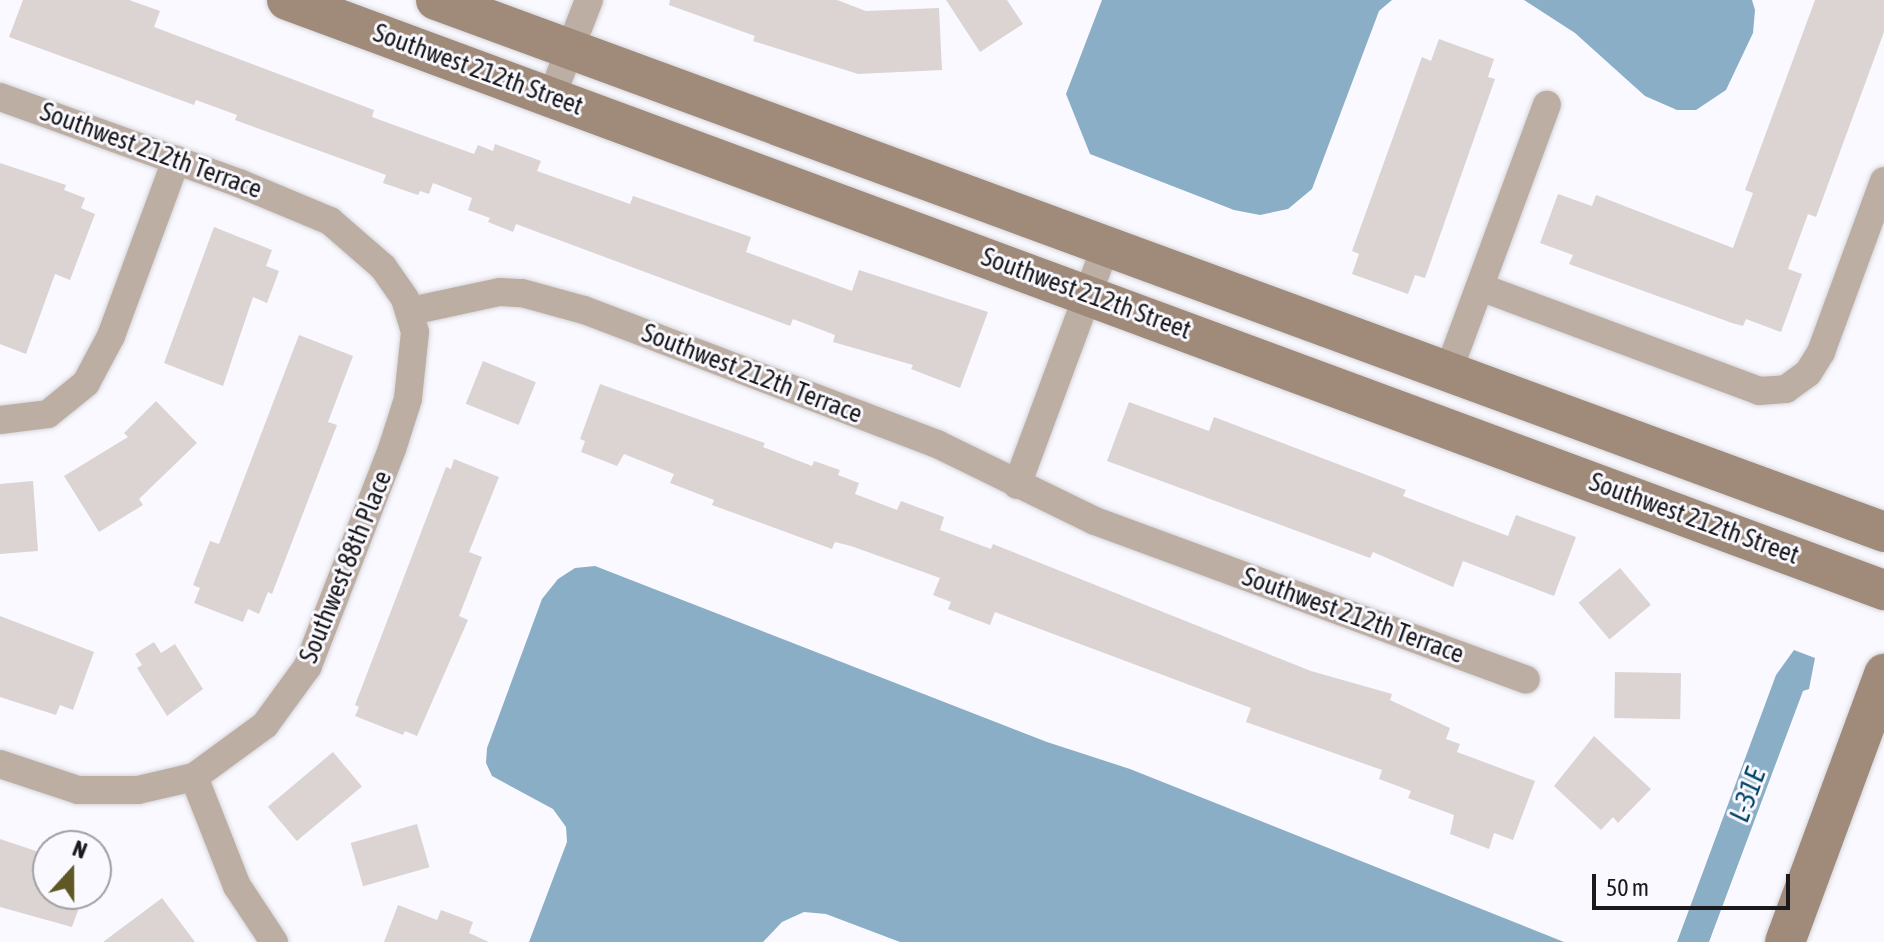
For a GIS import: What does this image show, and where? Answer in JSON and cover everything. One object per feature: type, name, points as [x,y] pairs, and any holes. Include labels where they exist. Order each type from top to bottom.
[{"type":"street","name":"Southwest 212th Street","points":[[287,0],[1884,590]]},
{"type":"street","name":"Southwest 212th Street","points":[[436,0],[1884,532]]},
{"type":"street","points":[[551,98],[589,0]]},
{"type":"street","name":"Southwest 212th Terrace","points":[[0,97],[176,160],[330,221],[368,250],[411,311],[474,294],[522,293],[551,300],[937,444],[1095,521],[1526,680]]},
{"type":"street","points":[[1448,372],[1547,105]]},
{"type":"street","points":[[0,420],[48,414],[77,395],[103,354],[176,160]]},
{"type":"street","points":[[1480,287],[1759,391],[1786,389],[1808,373],[1821,352],[1884,181]]},
{"type":"street","points":[[1017,485],[1106,246]]},
{"type":"street","name":"Southwest 88th Place","points":[[194,777],[265,725],[308,666],[403,420],[415,354],[411,311]]},
{"type":"street","points":[[1785,942],[1884,674]]},
{"type":"street","points":[[0,764],[78,790],[138,790],[194,777],[237,886],[274,942]]},
{"type":"water","points":[[1102,0],[1392,0],[1379,11],[1312,189],[1288,209],[1260,215],[1234,210],[1090,154],[1066,94]]},
{"type":"water","points":[[1524,0],[1752,0],[1755,10],[1753,33],[1726,90],[1696,110],[1677,110],[1645,96],[1575,33]]},
{"type":"water","points":[[595,566],[1047,742],[1130,769],[1564,942],[900,942],[826,914],[804,912],[782,922],[763,942],[529,942],[567,842],[566,827],[553,809],[492,776],[486,763],[487,748],[542,599],[558,579],[575,568]]},
{"type":"water","name":"L-31E","points":[[1794,650],[1815,658],[1809,689],[1803,691],[1709,942],[1677,942],[1776,675]]},
{"type":"building","points":[[23,0],[129,0],[160,11],[154,27],[374,110],[372,117],[474,154],[478,145],[493,151],[495,144],[541,161],[537,171],[630,204],[633,196],[751,237],[746,252],[852,291],[859,270],[988,312],[960,388],[911,369],[913,365],[833,342],[835,335],[793,319],[790,326],[516,224],[513,232],[488,222],[490,218],[468,210],[472,198],[433,183],[429,194],[420,191],[418,195],[383,183],[386,175],[235,120],[237,115],[196,100],[194,105],[9,37]]},
{"type":"building","points":[[670,0],[837,0],[866,11],[939,8],[942,70],[858,74],[753,41],[755,36],[669,5]]},
{"type":"building","points":[[946,0],[1007,0],[1023,24],[980,52]]},
{"type":"building","points":[[1815,0],[1884,0],[1884,32],[1816,217],[1808,214],[1788,269],[1802,274],[1781,332],[1746,319],[1743,326],[1732,323],[1569,264],[1573,255],[1540,243],[1558,194],[1592,206],[1596,195],[1733,248],[1753,193],[1745,190]]},
{"type":"building","points":[[1439,39],[1494,59],[1488,77],[1495,79],[1425,278],[1415,275],[1408,294],[1352,274],[1359,254],[1352,251],[1422,57],[1431,61]]},
{"type":"building","points":[[0,163],[66,185],[64,190],[85,198],[81,208],[95,214],[70,280],[55,274],[26,354],[0,344]]},
{"type":"building","points":[[214,227],[272,250],[266,266],[279,271],[267,303],[253,297],[223,386],[164,363]]},
{"type":"building","points":[[299,335],[353,356],[328,422],[337,425],[272,594],[268,592],[259,614],[248,609],[243,622],[194,603],[200,588],[193,585],[210,541],[219,544]]},
{"type":"building","points":[[483,361],[536,382],[519,425],[466,404]]},
{"type":"building","points":[[600,384],[765,443],[763,447],[812,466],[814,461],[840,470],[838,475],[859,483],[855,494],[897,510],[901,501],[944,517],[940,530],[991,549],[993,544],[1311,671],[1392,694],[1390,700],[1450,728],[1446,739],[1460,744],[1457,752],[1535,781],[1513,840],[1494,833],[1489,849],[1450,834],[1454,815],[1408,798],[1411,791],[1379,779],[1382,770],[1246,722],[1251,708],[995,612],[990,625],[948,609],[951,602],[933,595],[940,578],[851,546],[835,542],[832,549],[712,505],[714,500],[670,483],[674,474],[624,454],[617,466],[581,452],[585,441],[580,439]]},
{"type":"building","points":[[156,401],[197,443],[139,499],[143,505],[99,532],[64,476],[128,437],[124,433]]},
{"type":"building","points":[[1129,402],[1209,431],[1214,417],[1406,490],[1403,496],[1508,536],[1516,515],[1576,537],[1554,596],[1463,561],[1453,587],[1373,552],[1370,558],[1107,461]]},
{"type":"building","points":[[454,459],[499,477],[469,552],[482,557],[459,616],[468,620],[417,736],[405,731],[403,735],[355,716],[359,707],[355,705],[446,467],[451,469]]},
{"type":"building","points":[[33,481],[38,551],[0,554],[0,484]]},
{"type":"building","points":[[1620,568],[1651,605],[1609,639],[1579,603]]},
{"type":"building","points":[[0,616],[94,652],[73,710],[60,705],[56,715],[0,697]]},
{"type":"building","points":[[154,642],[161,653],[175,644],[203,689],[167,716],[137,668],[142,665],[135,654]]},
{"type":"building","points":[[1615,672],[1681,673],[1680,719],[1614,718]]},
{"type":"building","points":[[1594,736],[1651,789],[1618,823],[1613,817],[1601,830],[1554,786]]},
{"type":"building","points":[[333,752],[362,786],[297,841],[268,807]]},
{"type":"building","points":[[417,824],[429,867],[363,886],[351,843]]},
{"type":"building","points":[[0,839],[32,850],[32,910],[78,910],[72,927],[0,907]]},
{"type":"building","points":[[162,898],[195,942],[103,942]]},
{"type":"building","points":[[398,905],[437,920],[441,910],[473,922],[469,933],[489,942],[384,942]]}]
